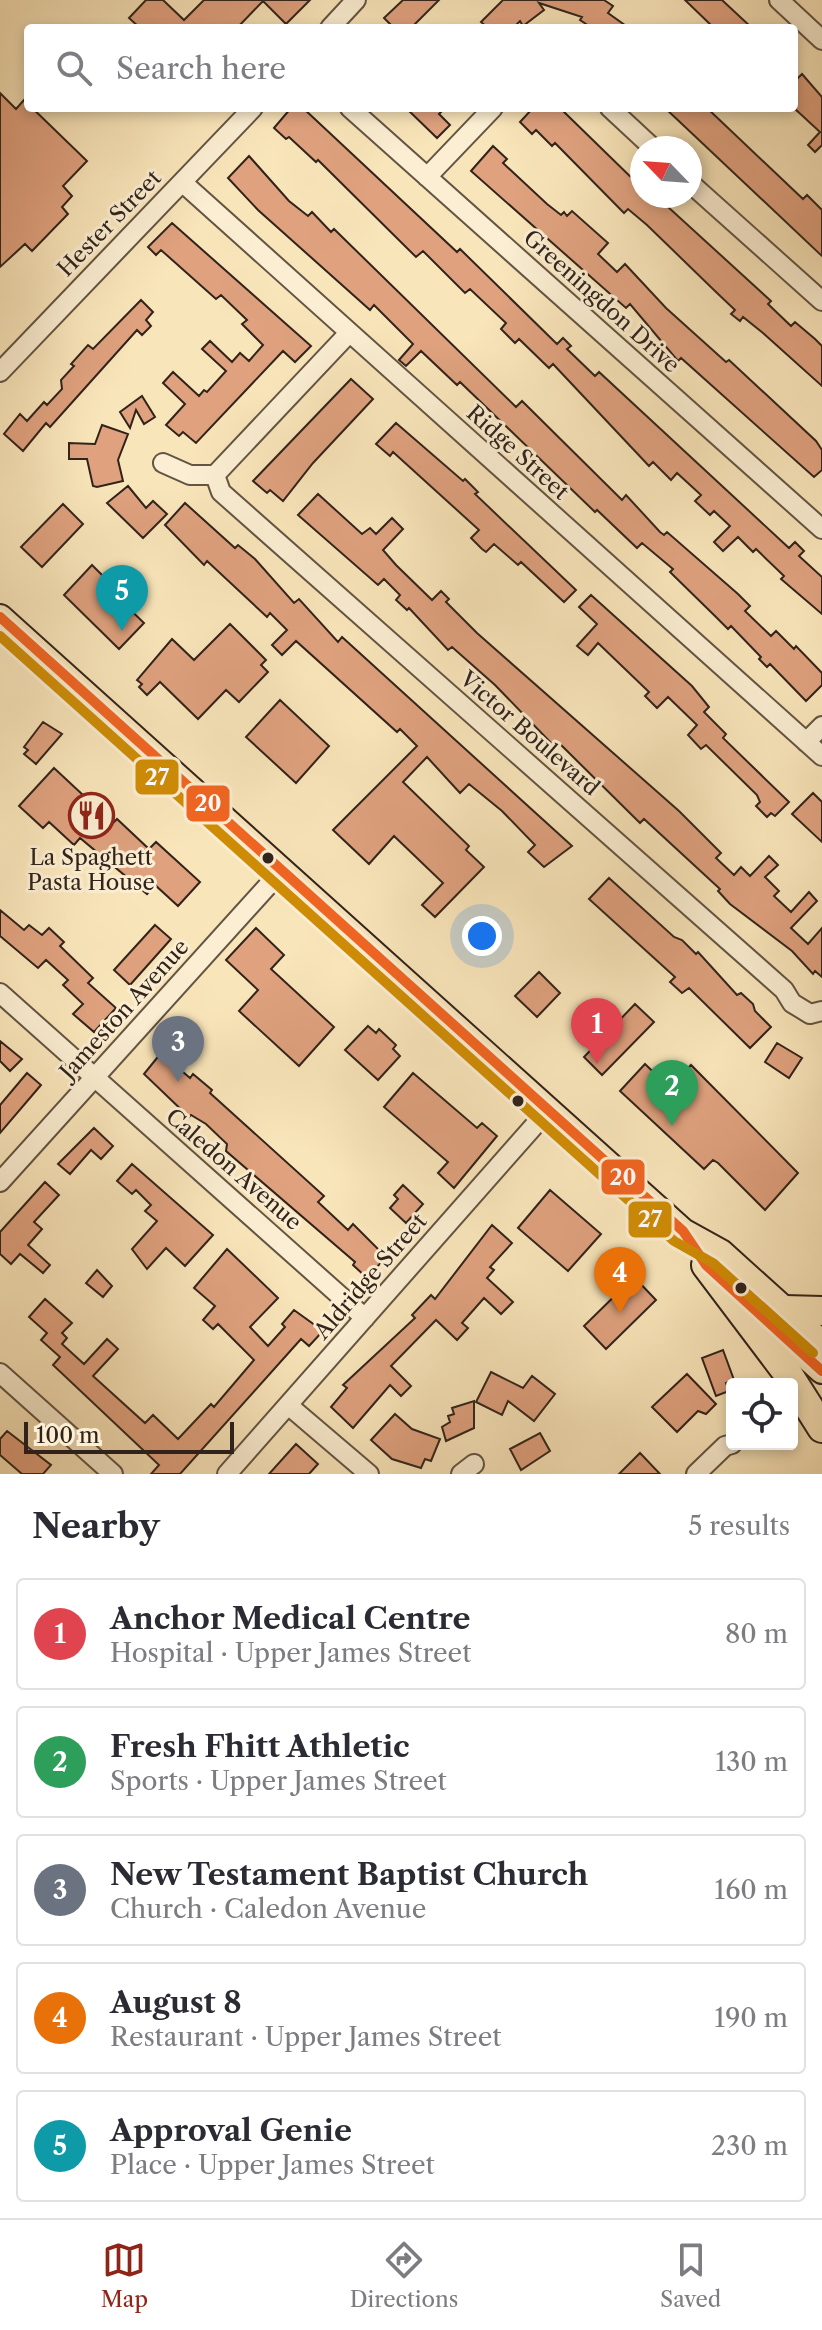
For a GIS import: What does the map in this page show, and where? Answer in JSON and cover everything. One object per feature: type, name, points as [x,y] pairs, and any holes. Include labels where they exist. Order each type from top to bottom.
[{"type":"highway","points":[[706,1265],[786,1371],[822,1428]]},
{"type":"highway","points":[[785,1310],[822,1311]]},
{"type":"main road","points":[[0,617],[683,1231],[721,1252],[822,1343]]},
{"type":"main road","points":[[683,1231],[706,1265],[822,1371]]},
{"type":"street","points":[[334,24],[356,0]]},
{"type":"street","points":[[779,0],[822,40]]},
{"type":"street","name":"Hester Street","points":[[0,372],[249,112]]},
{"type":"street","name":"Greeningdon Drive","points":[[354,112],[822,529]]},
{"type":"street","points":[[427,177],[489,112]]},
{"type":"street","points":[[614,112],[640,136]]},
{"type":"street","name":"Ridge Street","points":[[182,182],[822,756]]},
{"type":"street","points":[[702,194],[822,301]]},
{"type":"street","points":[[163,463],[190,475],[215,475],[349,333]]},
{"type":"street","name":"Victor Boulevard","points":[[215,475],[221,492],[784,990],[792,1003],[810,1014],[822,1011]]},
{"type":"street","points":[[806,742],[822,726]]},
{"type":"street","name":"Jameston Avenue","points":[[0,1182],[283,869]]},
{"type":"street","name":"Caledon Avenue","points":[[0,993],[365,1318]]},
{"type":"street","name":"Aldridge Street","points":[[227,1474],[549,1109]]},
{"type":"street","points":[[0,1373],[113,1474]]},
{"type":"street","points":[[288,1405],[369,1474]]},
{"type":"street","points":[[696,1474],[726,1446]]},
{"type":"building","points":[[146,0],[163,0],[184,20],[204,0],[310,0],[286,24],[263,1],[241,24],[136,24],[129,18]]},
{"type":"building","points":[[403,0],[439,0],[415,24],[390,24],[384,18]]},
{"type":"building","points":[[503,0],[604,0],[613,6],[608,13],[623,24],[586,24],[580,20],[582,17],[539,3],[544,10],[526,24],[520,21],[517,24],[481,22]]},
{"type":"building","points":[[685,0],[722,0],[748,24],[710,24]]},
{"type":"building","points":[[802,74],[822,97],[822,145],[815,152],[808,145],[820,132],[798,112],[798,78]]},
{"type":"building","points":[[0,93],[16,109],[24,100],[24,112],[36,112],[87,161],[63,186],[72,196],[62,207],[68,214],[32,251],[25,244],[0,267]]},
{"type":"building","points":[[288,112],[307,112],[457,252],[460,249],[557,344],[563,338],[571,346],[567,349],[595,376],[599,372],[789,548],[795,542],[804,551],[799,556],[822,577],[822,614],[781,579],[784,576],[756,549],[753,552],[738,537],[723,551],[714,542],[730,526],[714,511],[710,515],[695,501],[701,495],[677,473],[671,480],[653,462],[649,466],[553,364],[549,368],[519,339],[515,343],[501,329],[506,323],[470,289],[465,293],[423,251],[416,257],[318,160],[316,162],[289,137],[286,139],[274,128]]},
{"type":"building","points":[[410,112],[441,112],[439,114],[450,125],[437,138]]},
{"type":"building","points":[[529,112],[564,112],[630,176],[630,208],[669,208],[771,301],[768,304],[791,326],[795,322],[822,346],[822,386],[743,317],[740,321],[731,314],[735,310],[647,225],[628,209],[624,213],[555,143],[552,146],[536,130],[532,134],[520,122]]},
{"type":"building","points":[[669,112],[711,112],[803,199],[807,195],[822,210],[822,256],[702,143],[702,136],[695,136]]},
{"type":"building","points":[[493,146],[507,159],[503,163],[547,204],[561,215],[564,212],[567,216],[572,211],[608,243],[598,254],[617,272],[625,264],[666,308],[726,362],[729,360],[816,441],[822,450],[822,470],[814,477],[681,358],[678,361],[630,304],[626,308],[471,171]]},
{"type":"building","points":[[249,156],[289,201],[308,216],[312,212],[331,232],[334,229],[516,407],[522,401],[622,500],[626,495],[660,532],[664,535],[667,532],[738,594],[750,606],[745,611],[771,636],[776,631],[794,649],[796,646],[822,673],[822,685],[806,701],[770,664],[767,667],[759,659],[761,657],[731,626],[728,629],[670,572],[673,569],[642,543],[637,548],[597,510],[595,512],[460,382],[457,385],[421,351],[406,366],[399,360],[413,344],[374,305],[370,310],[258,210],[228,178]]},
{"type":"building","points":[[172,223],[311,346],[295,362],[283,351],[196,443],[183,432],[179,436],[166,425],[185,404],[163,383],[173,372],[199,396],[204,390],[207,392],[226,371],[202,349],[210,341],[232,362],[240,353],[249,361],[263,345],[242,324],[247,320],[221,295],[216,299],[161,250],[156,255],[148,247]]},
{"type":"building","points":[[141,300],[153,312],[146,320],[151,326],[142,335],[137,330],[50,427],[46,423],[23,451],[4,434],[20,414],[27,421],[44,402],[47,405],[62,389],[61,380],[88,345],[93,349]]},
{"type":"building","points":[[351,379],[373,399],[313,463],[283,501],[270,490],[267,493],[253,481]]},
{"type":"building","points":[[142,396],[155,417],[144,424],[136,410],[130,428],[120,412]]},
{"type":"building","points":[[396,423],[463,481],[465,479],[478,492],[475,494],[576,590],[564,602],[521,562],[518,565],[494,544],[486,552],[482,549],[471,538],[479,530],[393,452],[390,456],[376,444]]},
{"type":"building","points":[[102,425],[128,434],[118,460],[123,481],[97,487],[93,486],[87,459],[69,459],[69,443],[95,444]]},
{"type":"building","points":[[128,486],[146,508],[153,501],[167,514],[143,538],[107,503]]},
{"type":"building","points":[[318,494],[362,534],[370,528],[376,534],[392,518],[403,529],[383,550],[396,565],[432,600],[441,591],[449,599],[446,602],[477,633],[679,811],[721,853],[716,858],[734,875],[741,867],[750,876],[769,856],[778,865],[765,877],[779,891],[774,896],[791,912],[809,892],[817,901],[791,928],[808,944],[822,928],[822,977],[815,971],[813,974],[792,951],[730,904],[718,891],[720,889],[644,819],[640,823],[559,743],[555,747],[495,685],[452,647],[448,650],[409,608],[407,610],[396,600],[400,595],[384,579],[378,585],[298,515]]},
{"type":"building","points":[[185,503],[235,548],[238,545],[255,559],[294,603],[299,599],[338,642],[342,637],[572,846],[544,867],[528,852],[535,845],[502,811],[469,784],[460,793],[427,757],[403,782],[469,846],[466,850],[484,867],[435,917],[422,905],[443,883],[394,836],[369,864],[333,830],[417,746],[400,729],[397,732],[296,641],[282,655],[272,645],[287,630],[270,613],[267,617],[207,561],[204,565],[165,525]]},
{"type":"building","points":[[63,504],[83,524],[42,567],[21,547]]},
{"type":"building","points":[[92,565],[109,582],[122,569],[133,580],[117,597],[144,623],[119,649],[64,595]]},
{"type":"building","points":[[591,595],[692,686],[709,707],[704,712],[726,734],[723,738],[789,802],[775,816],[771,813],[767,817],[756,806],[760,802],[757,795],[706,745],[701,749],[688,735],[697,725],[668,697],[657,708],[645,696],[649,692],[598,643],[588,655],[577,646],[597,624],[579,607]]},
{"type":"building","points":[[230,624],[266,660],[261,665],[268,672],[239,702],[226,690],[198,719],[160,682],[147,695],[139,687],[142,684],[137,680],[172,639],[194,660]]},
{"type":"building","points":[[280,700],[329,746],[296,783],[246,737]]},
{"type":"building","points":[[43,722],[62,734],[36,764],[24,754],[28,750],[24,747]]},
{"type":"building","points":[[54,768],[113,823],[117,819],[149,849],[156,842],[200,882],[178,906],[155,885],[147,894],[80,838],[74,845],[49,822],[43,828],[19,806]]},
{"type":"building","points":[[813,793],[822,802],[822,842],[792,814]]},
{"type":"building","points":[[609,878],[674,937],[682,940],[696,954],[698,952],[737,995],[741,993],[753,1004],[755,1011],[771,1027],[750,1048],[689,988],[682,993],[670,982],[675,977],[589,899]]},
{"type":"building","points":[[0,910],[24,930],[29,925],[42,935],[49,928],[64,942],[60,946],[93,978],[88,983],[116,1008],[94,1032],[73,1014],[83,1004],[63,985],[68,980],[46,960],[38,968],[0,936]]},
{"type":"building","points":[[155,925],[171,939],[130,985],[114,970]]},
{"type":"building","points":[[256,928],[284,955],[271,969],[334,1027],[299,1066],[239,1011],[258,990],[226,960]]},
{"type":"building","points":[[539,972],[560,993],[537,1017],[515,996]]},
{"type":"building","points":[[635,1004],[654,1022],[602,1075],[584,1057]]},
{"type":"building","points":[[368,1026],[376,1033],[379,1029],[396,1045],[393,1049],[400,1056],[378,1080],[345,1050]]},
{"type":"building","points":[[0,1041],[22,1059],[10,1071],[0,1061]]},
{"type":"building","points":[[777,1043],[802,1058],[789,1078],[765,1062]]},
{"type":"building","points":[[161,1053],[190,1078],[193,1074],[212,1090],[210,1093],[324,1196],[318,1202],[348,1230],[353,1224],[386,1257],[367,1278],[353,1265],[355,1262],[226,1151],[227,1144],[206,1124],[191,1115],[189,1117],[144,1074]]},
{"type":"building","points":[[645,1064],[669,1087],[691,1065],[798,1173],[765,1210],[718,1163],[713,1160],[704,1169],[620,1091]]},
{"type":"building","points":[[27,1073],[41,1085],[0,1133],[0,1105]]},
{"type":"building","points":[[413,1073],[477,1128],[482,1123],[497,1136],[454,1188],[438,1173],[448,1162],[384,1107]]},
{"type":"building","points":[[94,1128],[113,1146],[101,1159],[91,1150],[70,1174],[58,1164]]},
{"type":"building","points":[[132,1164],[213,1235],[185,1266],[166,1248],[147,1269],[132,1249],[157,1221],[145,1211],[151,1205],[136,1190],[132,1194],[117,1181]]},
{"type":"building","points":[[45,1182],[59,1195],[34,1222],[42,1229],[28,1245],[50,1265],[43,1273],[20,1254],[11,1264],[0,1254],[0,1232]]},
{"type":"building","points":[[403,1185],[423,1204],[406,1223],[390,1208],[398,1199],[394,1195]]},
{"type":"building","points":[[550,1190],[601,1234],[568,1271],[518,1228]]},
{"type":"building","points":[[492,1225],[512,1243],[490,1267],[494,1270],[487,1278],[513,1302],[501,1314],[484,1298],[462,1323],[468,1328],[457,1340],[436,1320],[391,1366],[411,1386],[401,1396],[390,1385],[353,1428],[331,1407],[347,1388],[343,1385],[415,1318],[412,1315],[431,1295],[435,1299]]},
{"type":"building","points":[[227,1249],[278,1298],[250,1327],[268,1346],[285,1327],[282,1324],[294,1310],[323,1331],[309,1346],[301,1339],[180,1474],[151,1474],[159,1465],[53,1365],[60,1357],[41,1340],[47,1333],[29,1317],[45,1299],[72,1323],[62,1333],[67,1338],[62,1344],[84,1364],[107,1339],[118,1349],[93,1376],[145,1423],[153,1415],[178,1439],[211,1404],[214,1407],[254,1360],[218,1324],[213,1329],[203,1320],[215,1306],[194,1288]]},
{"type":"building","points":[[97,1270],[112,1286],[103,1297],[86,1283]]},
{"type":"building","points":[[634,1277],[656,1300],[606,1349],[584,1326]]},
{"type":"building","points":[[723,1350],[733,1378],[726,1378],[726,1392],[716,1396],[702,1358]]},
{"type":"building","points":[[491,1372],[523,1388],[532,1376],[555,1394],[534,1421],[508,1401],[502,1415],[476,1402]]},
{"type":"building","points":[[687,1374],[716,1404],[706,1414],[698,1411],[677,1432],[652,1407]]},
{"type":"building","points":[[474,1401],[474,1428],[446,1441],[442,1427],[450,1422],[448,1416],[454,1414],[452,1408]]},
{"type":"building","points":[[395,1414],[412,1429],[440,1439],[431,1461],[425,1459],[421,1468],[392,1459],[371,1440]]},
{"type":"building","points":[[7,1431],[51,1465],[43,1474],[22,1474],[0,1455],[0,1439]]},
{"type":"building","points":[[540,1433],[550,1451],[521,1470],[510,1449]]},
{"type":"building","points":[[296,1444],[318,1464],[309,1474],[269,1474]]},
{"type":"building","points":[[640,1453],[660,1474],[619,1474]]},
{"type":"transit line","name":"20","points":[[0,617],[683,1231],[706,1265],[822,1371]]},
{"type":"transit line","name":"27","points":[[0,636],[674,1241],[713,1263],[813,1353]]},
{"type":"place","name":"Approval Genie","points":[[122,631]]},
{"type":"place","name":"La Spaghett Pasta House","points":[[91,816]]},
{"type":"place","name":"Anchor Medical Centre","points":[[597,1064]]},
{"type":"place","name":"New Testament Baptist Church","points":[[178,1082]]},
{"type":"place","name":"Fresh Fhitt Athletic","points":[[672,1126]]},
{"type":"place","name":"August 8","points":[[620,1313]]}]
